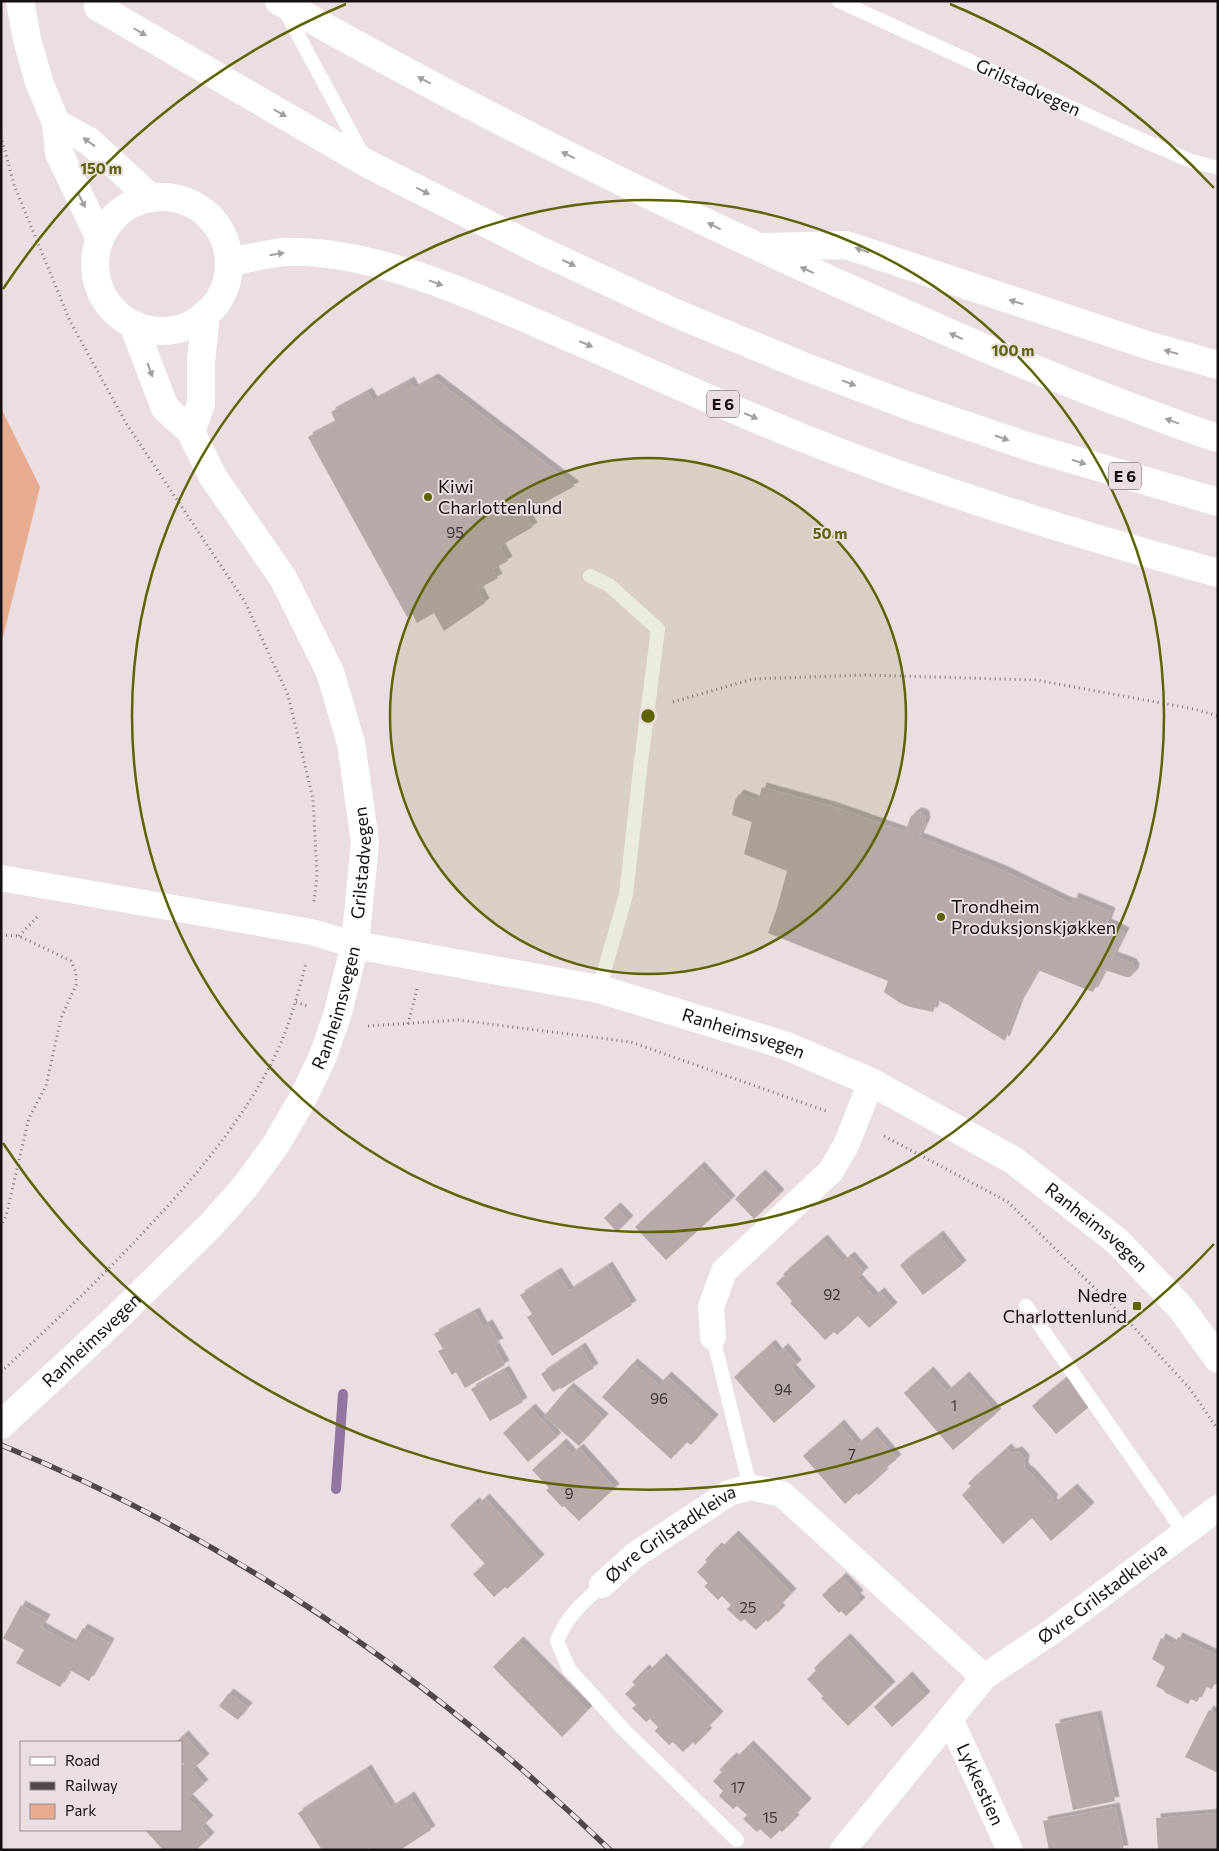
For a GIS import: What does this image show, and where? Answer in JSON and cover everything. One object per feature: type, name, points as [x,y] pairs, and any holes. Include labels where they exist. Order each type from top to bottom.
[{"type":"main road","points":[[20,1],[27,39],[39,82],[56,123],[59,153],[100,239]]},
{"type":"main road","points":[[279,1],[326,28],[553,148],[758,248],[986,350],[1099,395],[1218,438]]},
{"type":"main road","name":"E 6","points":[[98,7],[368,164],[537,249],[649,301],[803,366],[909,406],[1033,448],[1218,502]]},
{"type":"main road","points":[[56,123],[89,141],[151,198]]},
{"type":"main road","points":[[163,196],[188,201],[209,216],[224,237],[229,262],[226,286],[214,307],[195,322],[172,331],[148,330],[125,320],[107,304],[96,282],[94,257],[101,234],[116,214],[138,200],[151,198],[163,196]]},
{"type":"main road","points":[[758,248],[846,245],[1150,346],[1218,365]]},
{"type":"main road","name":"E 6","points":[[229,262],[285,252],[318,254],[364,261],[426,279],[494,304],[798,436],[884,469],[1014,513],[1218,573]]},
{"type":"main road","points":[[191,432],[202,404],[201,362],[206,313]]},
{"type":"main road","name":"Grilstadvegen","points":[[133,324],[164,408],[191,432],[213,477],[283,578],[330,672],[351,743],[365,842],[355,945]]},
{"type":"main road","name":"Ranheimsvegen","points":[[1,1425],[111,1323],[210,1226],[244,1188],[275,1146],[323,1056],[337,1016],[355,945],[599,990],[784,1045],[871,1082],[1013,1160],[1118,1242],[1181,1308],[1218,1359]]},
{"type":"street","name":"Grilstadvegen","points":[[1,878],[311,932],[355,945]]},
{"type":"street","points":[[713,1337],[711,1307],[724,1272],[831,1171],[856,1121],[871,1082]]},
{"type":"street","name":"Øvre Grilstadkleiva","points":[[602,1585],[635,1555],[729,1493],[750,1487],[782,1494],[984,1677]]},
{"type":"street","name":"Øvre Grilstadkleiva","points":[[843,1850],[984,1677],[1054,1630],[1218,1508]]},
{"type":"street","name":"Lykkestien","points":[[950,1719],[1010,1850]]},
{"type":"lane","points":[[279,1],[368,164]]},
{"type":"lane","name":"Grilstadvegen","points":[[839,1],[1174,154],[1191,161],[1218,168]]},
{"type":"lane","points":[[590,576],[609,585],[658,629],[626,895],[599,990]]},
{"type":"lane","points":[[1026,1306],[1184,1532]]},
{"type":"lane","points":[[713,1337],[750,1487]]},
{"type":"lane","name":"Øvre Grilstadkleiva","points":[[602,1585],[577,1609],[564,1625],[557,1641],[570,1669],[624,1730],[737,1840]]},
{"type":"path","points":[[1,136],[14,184],[70,321],[126,423],[244,602],[288,695],[313,799],[317,875],[311,932],[296,1002],[270,1065],[243,1112],[185,1188],[109,1268],[1,1372]]},
{"type":"path","points":[[648,709],[753,679],[865,675],[1036,680],[1194,709],[1218,716]]},
{"type":"path","points":[[1,935],[19,936],[71,961],[76,973],[76,985],[61,1018],[46,1086],[29,1118],[6,1216],[1,1226]]},
{"type":"path","points":[[296,1002],[367,1026],[458,1020],[631,1042],[856,1121],[1008,1202],[1130,1323],[1191,1390],[1218,1430]]},
{"type":"green space","points":[[1,408],[40,487],[1,645]]},
{"type":"building","points":[[434,378],[575,486],[525,513],[533,527],[500,546],[508,561],[493,569],[498,578],[478,589],[485,603],[444,631],[434,613],[417,623],[412,613],[407,617],[308,437],[336,422],[331,412],[368,392],[373,401],[410,381],[414,389]]},
{"type":"building","name":"Trondheim Produksjonskjøkken","points":[[762,787],[834,807],[905,832],[911,816],[917,812],[922,813],[925,816],[926,822],[919,837],[1002,870],[1072,904],[1074,897],[1111,912],[1107,923],[1125,932],[1113,956],[1132,963],[1135,968],[1134,973],[1130,977],[1126,977],[1105,970],[1093,992],[1038,970],[1019,1003],[1005,1041],[937,1000],[933,1012],[900,1003],[884,992],[888,981],[768,933],[787,871],[744,854],[752,822],[732,815],[735,800],[739,794],[758,801]]},
{"type":"building","points":[[700,1166],[731,1200],[666,1260],[635,1227]]},
{"type":"building","points":[[761,1174],[780,1194],[754,1219],[735,1199]]},
{"type":"building","points":[[616,1207],[629,1220],[617,1232],[604,1218]]},
{"type":"building","points":[[939,1235],[962,1265],[923,1295],[900,1265]]},
{"type":"building","points":[[823,1239],[843,1262],[850,1256],[864,1272],[857,1278],[874,1297],[880,1292],[893,1307],[869,1328],[858,1316],[837,1335],[834,1332],[825,1340],[790,1303],[792,1301],[776,1283],[785,1276],[783,1274]]},
{"type":"building","points":[[608,1266],[632,1305],[552,1356],[527,1317],[532,1314],[520,1295],[557,1272],[569,1291]]},
{"type":"building","points":[[475,1312],[483,1327],[488,1324],[499,1343],[494,1345],[505,1365],[465,1388],[456,1372],[452,1375],[438,1351],[443,1349],[434,1334]]},
{"type":"building","points":[[771,1344],[778,1353],[784,1348],[797,1364],[792,1369],[811,1391],[774,1423],[734,1377]]},
{"type":"building","points":[[581,1347],[594,1368],[553,1392],[541,1374]]},
{"type":"building","points":[[633,1363],[659,1385],[667,1376],[714,1419],[691,1445],[687,1442],[671,1459],[602,1397]]},
{"type":"building","points":[[505,1370],[523,1402],[490,1421],[471,1389]]},
{"type":"building","points":[[929,1371],[947,1392],[965,1376],[997,1413],[953,1450],[904,1393]]},
{"type":"building","points":[[1065,1379],[1089,1407],[1056,1434],[1032,1406]]},
{"type":"building","points":[[569,1387],[604,1418],[579,1446],[544,1416]]},
{"type":"building","points":[[531,1408],[557,1437],[528,1462],[503,1433]]},
{"type":"building","points":[[840,1424],[857,1445],[873,1431],[897,1459],[882,1471],[884,1473],[859,1495],[857,1493],[845,1504],[803,1456]]},
{"type":"building","points":[[562,1443],[572,1454],[579,1448],[615,1488],[579,1521],[546,1490],[549,1488],[532,1470]]},
{"type":"building","points":[[1007,1448],[1011,1453],[1018,1451],[1025,1459],[1024,1467],[1054,1499],[1052,1502],[1054,1504],[1073,1488],[1090,1507],[1051,1541],[1032,1518],[1003,1544],[962,1495],[971,1486],[968,1483]]},
{"type":"building","points":[[485,1498],[540,1559],[507,1589],[505,1587],[494,1597],[473,1574],[485,1564],[450,1525],[475,1502],[478,1505]]},
{"type":"building","points":[[734,1535],[792,1593],[778,1607],[781,1610],[768,1622],[766,1620],[756,1630],[744,1619],[741,1622],[727,1609],[731,1605],[722,1596],[718,1600],[704,1586],[708,1583],[697,1572],[707,1562],[705,1560],[717,1547],[720,1549]]},
{"type":"building","points":[[842,1577],[859,1595],[856,1597],[861,1602],[846,1616],[841,1611],[839,1613],[822,1595]]},
{"type":"building","points":[[21,1605],[46,1619],[41,1627],[73,1645],[83,1628],[110,1643],[89,1681],[70,1670],[60,1687],[16,1663],[24,1650],[3,1638]]},
{"type":"building","points":[[1178,1637],[1218,1656],[1218,1677],[1212,1689],[1205,1686],[1197,1702],[1191,1699],[1188,1704],[1156,1686],[1165,1667],[1152,1659],[1161,1638],[1174,1645]]},
{"type":"building","points":[[846,1638],[891,1686],[848,1726],[821,1698],[823,1696],[807,1679],[816,1671],[814,1668]]},
{"type":"building","points":[[519,1641],[588,1710],[562,1737],[493,1667]]},
{"type":"building","points":[[662,1658],[719,1716],[705,1730],[708,1732],[695,1745],[693,1742],[683,1752],[673,1742],[669,1745],[655,1731],[658,1727],[650,1719],[646,1722],[632,1708],[636,1705],[625,1694],[635,1685],[632,1682],[645,1669],[648,1672]]},
{"type":"building","points":[[908,1676],[926,1696],[892,1727],[874,1707]]},
{"type":"building","points":[[229,1693],[248,1707],[238,1720],[219,1706]]},
{"type":"building","points":[[1209,1710],[1218,1714],[1218,1773],[1185,1757]]},
{"type":"building","points":[[1097,1715],[1115,1801],[1073,1810],[1055,1724]]},
{"type":"building","points":[[184,1735],[205,1758],[192,1770],[204,1784],[188,1798],[209,1820],[201,1827],[210,1837],[196,1850],[163,1850],[146,1831],[182,1831],[182,1766],[184,1764],[182,1762],[182,1741],[177,1741]]},
{"type":"building","points":[[749,1745],[807,1803],[782,1832],[780,1830],[771,1839],[760,1829],[757,1832],[743,1819],[747,1815],[737,1806],[733,1809],[719,1796],[723,1791],[713,1781],[722,1772],[719,1770],[732,1757],[735,1759]]},
{"type":"building","points":[[367,1769],[391,1808],[410,1796],[431,1830],[400,1850],[370,1850],[369,1848],[366,1850],[322,1850],[298,1813]]},
{"type":"building","points":[[1115,1807],[1124,1850],[1049,1850],[1043,1821]]},
{"type":"building","points":[[1218,1813],[1218,1850],[1158,1850],[1156,1818]]},
{"type":"waterway","points":[[336,1489],[343,1394]]},
{"type":"railway","points":[[1,1445],[86,1482],[168,1524],[248,1569],[325,1618],[400,1671],[472,1727],[542,1787],[610,1850]]},
{"type":"place","name":"Kiwi Charlottenlund","points":[[428,497]]},
{"type":"place","name":"Trondheim Produksjonskjøkken","points":[[941,917]]},
{"type":"place","name":"Nedre Charlottenlund","points":[[1137,1306]]}]
